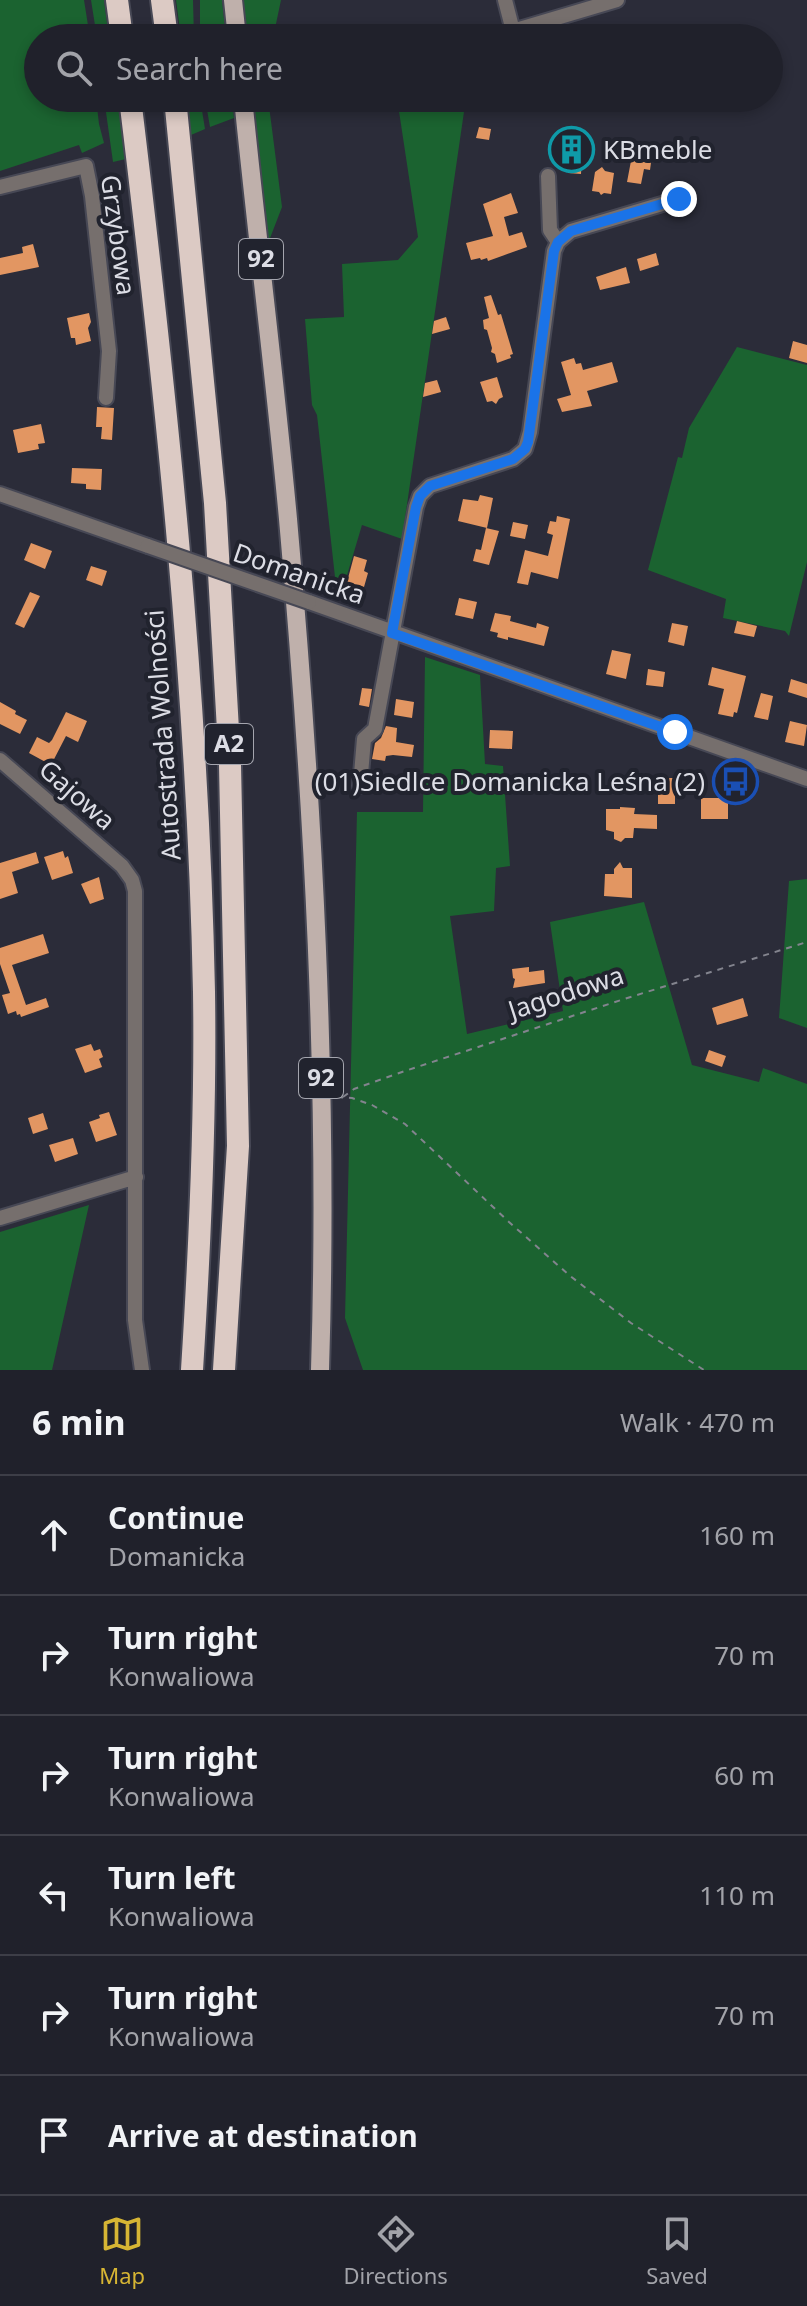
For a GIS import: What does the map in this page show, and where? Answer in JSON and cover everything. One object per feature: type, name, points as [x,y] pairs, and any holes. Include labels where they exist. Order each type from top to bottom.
[{"type":"highway","points":[[117,0],[120,24]]},
{"type":"highway","points":[[162,0],[165,24]]},
{"type":"highway","name":"Autostrada Wolności","points":[[132,112],[161,367],[194,744],[204,994],[204,1118],[192,1370]]},
{"type":"highway","name":"A2","points":[[176,112],[215,503],[230,765],[238,1146],[224,1370]]},
{"type":"main road","points":[[233,0],[236,24]]},
{"type":"main road","name":"92","points":[[245,112],[280,436],[305,746],[322,1098],[320,1370]]},
{"type":"street","points":[[505,0],[511,24]]},
{"type":"street","points":[[536,24],[617,0]]},
{"type":"street","name":"Grzybowa","points":[[0,187],[86,166],[109,351],[106,398]]},
{"type":"street","points":[[548,176],[550,230],[558,242]]},
{"type":"street","points":[[360,786],[364,739],[375,729],[420,496],[430,486],[513,459],[525,449],[554,251],[558,242],[571,231],[679,199]]},
{"type":"street","name":"Domanicka","points":[[0,494],[807,779]]},
{"type":"street","name":"Gajowa","points":[[0,760],[122,866],[132,880],[137,901],[136,1177]]},
{"type":"street","points":[[0,1218],[136,1177],[135,1320],[142,1370]]},
{"type":"path","name":"Jagodowa","points":[[343,1097],[354,1089],[402,1072],[807,942]]},
{"type":"path","points":[[322,1098],[343,1097],[372,1105],[405,1124],[569,1275],[631,1323],[704,1370]]},
{"type":"green space","points":[[0,0],[84,0],[88,24],[24,24],[24,112],[98,112],[104,143],[82,153],[79,145],[0,171]]},
{"type":"green space","points":[[91,0],[104,0],[107,24],[95,24]]},
{"type":"green space","points":[[176,0],[193,0],[194,24],[179,24]]},
{"type":"green space","points":[[200,0],[222,0],[225,24],[200,24]]},
{"type":"green space","points":[[243,0],[281,0],[276,24],[246,24]]},
{"type":"green space","points":[[106,112],[120,112],[126,159],[113,162]]},
{"type":"green space","points":[[189,112],[202,112],[205,129],[191,135]]},
{"type":"green space","points":[[207,112],[233,112],[234,118],[210,127]]},
{"type":"green space","points":[[254,112],[270,112],[282,207],[267,246]]},
{"type":"green space","points":[[399,112],[464,112],[402,539],[362,525],[345,582],[335,577],[317,415],[312,405],[305,319],[344,317],[342,264],[398,260],[418,237]]},
{"type":"green space","points":[[737,347],[807,365],[807,562],[789,636],[785,631],[723,618],[726,599],[648,570],[678,457],[682,458],[689,428]]},
{"type":"green space","points":[[425,657],[480,675],[485,764],[503,766],[510,866],[496,868],[494,911],[450,916],[467,1034],[563,1011],[550,922],[644,902],[692,1065],[759,1082],[763,1068],[807,1084],[807,1370],[363,1370],[345,1318],[357,812],[423,812]]},
{"type":"green space","points":[[807,879],[807,1028],[779,1018],[789,881]]},
{"type":"green space","points":[[89,1205],[52,1370],[0,1370],[0,1232]]},
{"type":"building","points":[[479,127],[491,129],[489,140],[476,138]]},
{"type":"building","name":"KBmeble","points":[[568,131],[583,132],[581,174],[568,173],[568,168],[562,167],[561,138],[568,138]]},
{"type":"building","points":[[634,145],[653,148],[650,170],[644,169],[641,184],[627,182]]},
{"type":"building","points":[[602,167],[614,173],[611,194],[601,195],[592,191],[595,172]]},
{"type":"building","points":[[511,193],[518,213],[504,217],[509,236],[522,232],[527,247],[488,261],[487,258],[471,260],[466,243],[493,236],[483,204]]},
{"type":"building","points":[[33,244],[39,267],[0,275],[0,258],[23,253],[22,247]]},
{"type":"building","points":[[656,253],[659,265],[640,271],[637,259]]},
{"type":"building","points":[[626,267],[630,283],[600,290],[596,277]]},
{"type":"building","points":[[491,295],[498,315],[501,314],[513,354],[511,358],[497,363],[483,320],[489,318],[484,297]]},
{"type":"building","points":[[89,313],[91,341],[76,345],[75,338],[71,338],[67,318]]},
{"type":"building","points":[[446,317],[450,329],[432,334],[434,321]]},
{"type":"building","points":[[793,341],[807,345],[807,363],[789,358]]},
{"type":"building","points":[[574,358],[576,364],[581,363],[583,370],[612,362],[618,382],[587,391],[592,406],[562,412],[557,399],[571,395],[561,362]]},
{"type":"building","points":[[497,377],[503,397],[496,404],[487,402],[480,382]]},
{"type":"building","points":[[437,380],[441,392],[423,397],[425,383]]},
{"type":"building","points":[[97,407],[114,408],[112,440],[101,439],[102,427],[96,427]]},
{"type":"building","points":[[41,424],[45,443],[38,444],[39,449],[18,453],[13,430]]},
{"type":"building","points":[[72,468],[102,469],[101,490],[86,489],[86,484],[71,483]]},
{"type":"building","points":[[480,495],[493,498],[487,528],[458,521],[463,499],[478,501]]},
{"type":"building","points":[[557,516],[570,519],[558,579],[531,572],[528,585],[517,583],[525,550],[548,556],[553,535],[547,533],[550,521],[556,522]]},
{"type":"building","points":[[513,522],[528,525],[525,539],[510,536]]},
{"type":"building","points":[[486,528],[499,531],[489,565],[473,561],[476,549],[481,550]]},
{"type":"building","points":[[31,543],[52,551],[45,569],[24,560]]},
{"type":"building","points":[[354,556],[367,560],[364,571],[368,573],[364,587],[347,582]]},
{"type":"building","points":[[91,566],[107,571],[102,586],[86,580]]},
{"type":"building","points":[[30,592],[40,596],[24,628],[15,624]]},
{"type":"building","points":[[459,598],[477,602],[473,619],[455,615]]},
{"type":"building","points":[[495,613],[511,616],[510,621],[536,628],[537,623],[549,627],[544,646],[497,637],[498,633],[490,631]]},
{"type":"building","points":[[737,621],[757,626],[754,637],[734,633]]},
{"type":"building","points":[[672,623],[688,626],[684,646],[668,642]]},
{"type":"building","points":[[612,650],[631,654],[626,679],[606,674]]},
{"type":"building","points":[[712,667],[746,676],[737,713],[734,712],[733,717],[718,714],[724,689],[708,685]]},
{"type":"building","points":[[648,669],[665,672],[663,687],[646,685]]},
{"type":"building","points":[[791,679],[807,684],[807,698],[788,692]]},
{"type":"building","points":[[362,688],[372,689],[369,707],[359,705]]},
{"type":"building","points":[[761,693],[773,696],[768,720],[754,717]]},
{"type":"building","points":[[396,699],[414,702],[412,718],[394,715]]},
{"type":"building","points":[[0,702],[27,720],[20,734],[0,724]]},
{"type":"building","points":[[66,712],[87,721],[78,742],[66,736],[51,765],[29,753],[37,737],[49,743],[52,740]]},
{"type":"building","points":[[790,721],[807,725],[804,746],[785,742]]},
{"type":"building","points":[[386,726],[397,728],[396,742],[414,745],[412,757],[393,755],[386,756],[385,761],[372,759],[375,743]]},
{"type":"building","points":[[490,730],[513,731],[512,749],[489,748]]},
{"type":"building","points":[[669,778],[680,778],[681,795],[675,796],[675,804],[658,804],[658,785],[669,783]]},
{"type":"building","points":[[701,798],[728,798],[728,819],[701,819]]},
{"type":"building","points":[[635,808],[634,814],[657,815],[657,829],[634,828],[633,838],[625,838],[621,842],[614,839],[614,832],[606,830],[606,809]]},
{"type":"building","points":[[63,851],[65,858],[68,856],[73,873],[52,880],[44,857]]},
{"type":"building","points":[[36,852],[39,863],[12,872],[18,893],[0,899],[0,863]]},
{"type":"building","points":[[620,862],[623,868],[632,868],[632,898],[604,896],[605,874],[614,874]]},
{"type":"building","points":[[99,877],[104,899],[90,904],[81,884]]},
{"type":"building","points":[[43,934],[49,953],[12,965],[26,1005],[46,998],[49,1007],[21,1017],[16,1011],[8,1014],[2,995],[10,993],[0,964],[0,948]]},
{"type":"building","points":[[529,967],[529,972],[544,970],[545,983],[513,988],[515,979],[512,969]]},
{"type":"building","points":[[743,998],[748,1016],[717,1025],[712,1008]]},
{"type":"building","points":[[91,1044],[94,1051],[100,1049],[102,1067],[85,1073],[75,1049]]},
{"type":"building","points":[[709,1050],[726,1056],[722,1067],[705,1061]]},
{"type":"building","points":[[109,1112],[117,1135],[96,1142],[89,1122]]},
{"type":"building","points":[[43,1113],[48,1129],[33,1134],[28,1118]]},
{"type":"building","points":[[73,1138],[78,1154],[55,1162],[49,1145]]},
{"type":"place","name":"KBmeble","points":[[572,150]]},
{"type":"place","name":"(01)Siedlce Domanicka Leśna (2)","points":[[736,782]]},
{"type":"route","points":[[675,732],[392,633],[420,496],[430,486],[513,459],[528,442],[554,251],[558,242],[571,231],[679,199]]}]
